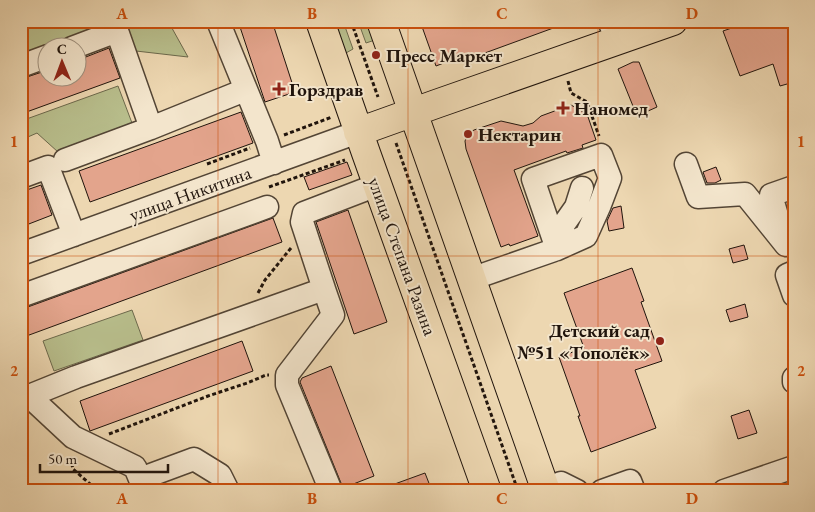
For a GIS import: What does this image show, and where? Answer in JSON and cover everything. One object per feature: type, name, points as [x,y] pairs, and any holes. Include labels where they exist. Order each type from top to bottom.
[{"type":"main road","name":"улица Степана Разина","points":[[320,21],[487,491]]},
{"type":"main road","points":[[381,21],[546,490]]},
{"type":"main road","points":[[358,132],[613,31],[673,21]]},
{"type":"street","points":[[218,21],[274,163]]},
{"type":"street","points":[[88,42],[117,31],[150,128]]},
{"type":"street","points":[[21,66],[38,60]]},
{"type":"street","points":[[65,160],[245,90]]},
{"type":"street","name":"улица Никитина","points":[[21,254],[358,132]]},
{"type":"street","points":[[471,280],[557,249],[586,236],[610,178],[601,155],[533,179],[557,249]]},
{"type":"street","points":[[686,164],[698,197],[745,194],[790,249]]},
{"type":"street","points":[[21,177],[48,167],[74,235]]},
{"type":"street","points":[[330,491],[287,385],[287,375],[333,315],[302,222],[304,213],[377,185]]},
{"type":"street","points":[[557,249],[564,224],[576,207],[582,188]]},
{"type":"street","points":[[790,188],[771,195],[790,249]]},
{"type":"street","points":[[21,296],[267,207]]},
{"type":"street","points":[[794,272],[787,275],[794,295]]},
{"type":"street","points":[[25,395],[324,289]]},
{"type":"street","points":[[25,395],[79,440],[135,467],[143,485],[194,459],[220,475],[228,491]]},
{"type":"street","points":[[724,491],[794,467]]},
{"type":"street","points":[[602,491],[630,481],[634,491]]},
{"type":"street","points":[[546,490],[561,483],[577,491]]},
{"type":"path","points":[[351,21],[378,98]]},
{"type":"path","points":[[568,81],[571,93],[587,102],[604,147],[601,155]]},
{"type":"path","points":[[396,143],[518,491]]},
{"type":"path","points":[[244,317],[265,280],[291,248],[302,222]]},
{"type":"path","points":[[98,491],[73,470],[68,444],[266,375],[287,375]]},
{"type":"green space","points":[[21,21],[168,21],[188,57],[136,51],[115,25],[77,38],[38,38],[38,51],[21,57]]},
{"type":"green space","points":[[329,21],[343,21],[353,49],[346,53]]},
{"type":"green space","points":[[358,21],[369,21],[375,40],[366,43]]},
{"type":"green space","points":[[118,86],[132,123],[58,152],[37,133],[21,140],[21,121]]},
{"type":"green space","points":[[132,310],[143,340],[54,371],[43,341]]},
{"type":"building","points":[[238,21],[272,21],[295,92],[265,102]]},
{"type":"building","points":[[420,21],[567,21],[567,23],[463,61],[462,56],[436,66]]},
{"type":"building","points":[[752,21],[794,21],[794,82],[780,86],[773,64],[740,76],[723,31]]},
{"type":"building","points":[[109,48],[120,78],[21,114],[21,79],[38,73],[38,88],[88,88],[88,56]]},
{"type":"building","points":[[633,62],[639,62],[657,107],[637,116],[618,69]]},
{"type":"building","points":[[571,105],[587,114],[596,140],[582,145],[583,148],[567,153],[566,151],[514,170],[538,236],[510,246],[509,244],[501,247],[466,149],[465,141],[468,134],[474,130],[501,121],[523,126],[533,123],[541,116]]},
{"type":"building","points":[[241,112],[253,143],[90,202],[79,171]]},
{"type":"building","points":[[347,162],[352,175],[309,190],[304,177]]},
{"type":"building","points":[[716,167],[721,180],[715,183],[707,183],[703,172]]},
{"type":"building","points":[[41,185],[52,215],[21,227],[21,192]]},
{"type":"building","points":[[621,206],[624,228],[609,231],[607,221],[613,208]]},
{"type":"building","points":[[348,210],[387,322],[354,334],[316,222]]},
{"type":"building","points":[[273,218],[282,242],[21,338],[21,309]]},
{"type":"building","points":[[744,245],[748,259],[733,263],[729,249]]},
{"type":"building","points":[[632,268],[644,301],[641,302],[662,361],[635,370],[656,428],[591,452],[559,357],[584,348],[564,293]]},
{"type":"building","points":[[745,304],[748,317],[730,322],[726,310]]},
{"type":"building","points":[[242,341],[253,371],[90,431],[80,401]]},
{"type":"building","points":[[331,366],[374,476],[343,488],[300,382],[302,378]]},
{"type":"building","points":[[749,410],[757,433],[738,439],[731,416]]},
{"type":"building","points":[[425,473],[432,491],[381,491],[381,489]]},
{"type":"place","name":"Пресс Маркет","points":[[376,55]]},
{"type":"place","name":"Горздрав","points":[[279,89]]},
{"type":"place","name":"Наномед","points":[[563,108]]},
{"type":"place","name":"Нектарин","points":[[468,134]]},
{"type":"place","name":"Детский сад №51 «Тополёк»","points":[[660,341]]}]
